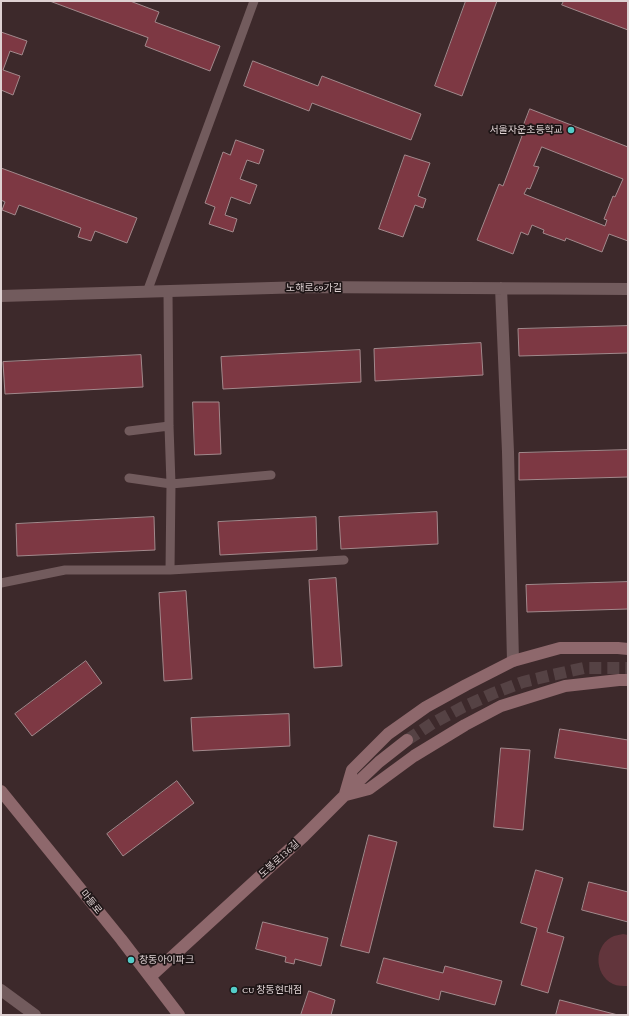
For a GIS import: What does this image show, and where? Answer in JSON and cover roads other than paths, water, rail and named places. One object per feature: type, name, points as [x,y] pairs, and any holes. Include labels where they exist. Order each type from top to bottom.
[{"type":"street","name":"노해로69가길","points":[[1,296],[305,287],[628,289]]},
{"type":"street","points":[[501,288],[508,452],[513,661]]},
{"type":"street","points":[[625,678],[565,686],[502,706],[465,725],[414,756],[370,789],[345,795],[352,770],[388,734],[426,707],[513,661],[560,648],[623,649],[628,658]]},
{"type":"street","name":"도봉로136길","points":[[150,977],[292,846],[380,762],[407,740]]},
{"type":"street","name":"마들로","points":[[1,792],[121,939],[179,1015]]},
{"type":"street","points":[[1,990],[35,1015]]},
{"type":"lane","points":[[148,292],[254,1]]},
{"type":"lane","points":[[168,291],[171,484],[170,570]]},
{"type":"lane","points":[[129,431],[169,426]]},
{"type":"lane","points":[[129,478],[171,484],[271,475]]},
{"type":"lane","points":[[1,583],[65,570],[170,570],[344,560]]},
{"type":"tunnel","points":[[407,740],[433,723],[463,707],[523,682],[584,668],[628,668]]},
{"type":"place","name":"서울자운초등학교","points":[[571,130]]},
{"type":"place","name":"창동아이파크","points":[[131,960]]},
{"type":"place","name":"CU 창동현대점","points":[[234,990]]}]
